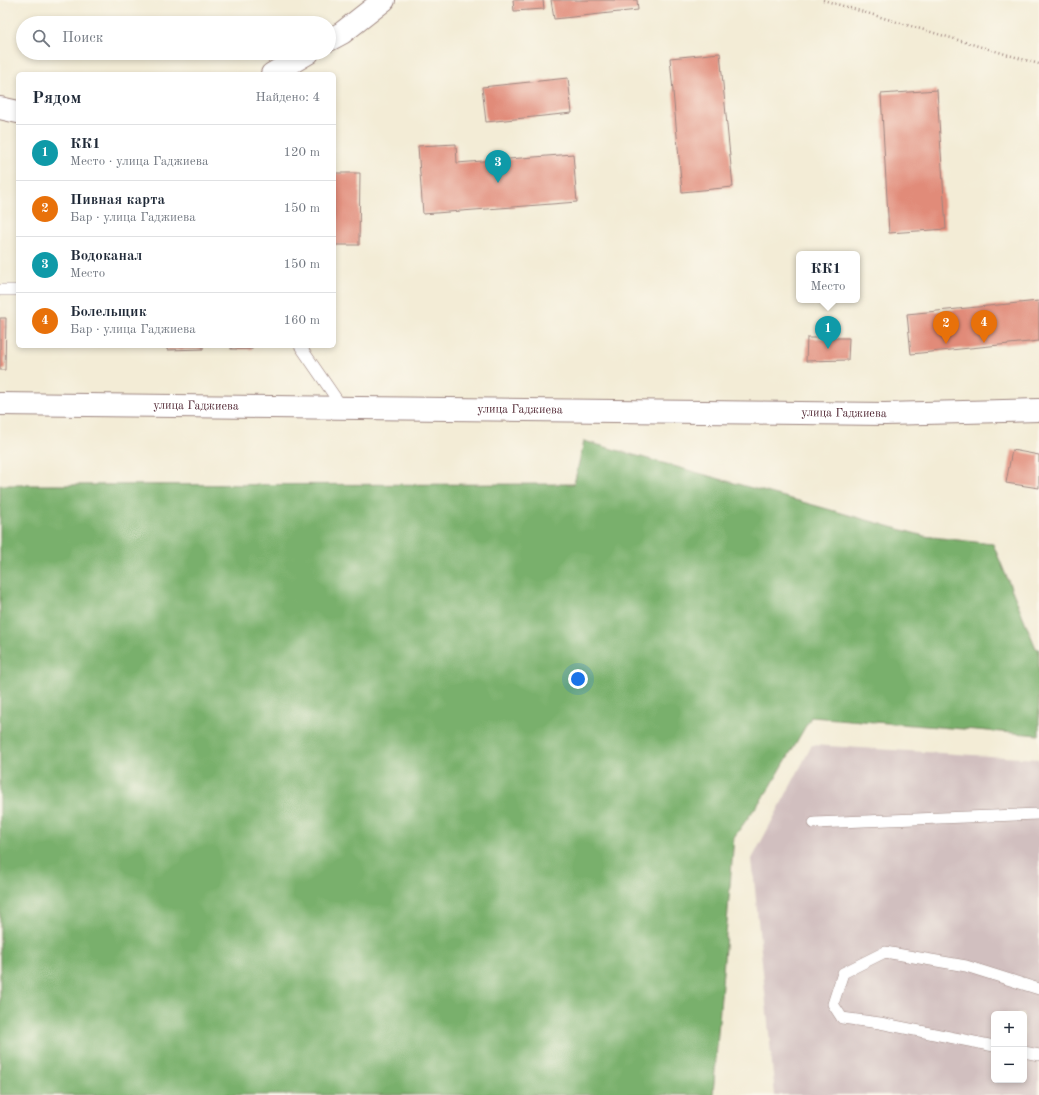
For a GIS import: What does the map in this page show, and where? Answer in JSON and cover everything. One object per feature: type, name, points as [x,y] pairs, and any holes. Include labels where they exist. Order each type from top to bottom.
[{"type":"street","points":[[336,36],[384,0]]},
{"type":"street","points":[[275,72],[296,60]]},
{"type":"street","points":[[0,108],[16,112]]},
{"type":"street","name":"улица Гаджиева","points":[[0,404],[885,414],[1039,410]]},
{"type":"lane","points":[[0,290],[16,290]]},
{"type":"lane","points":[[301,348],[342,407]]},
{"type":"lane","points":[[814,823],[1039,814]]},
{"type":"lane","points":[[991,1045],[842,1018],[833,1004],[843,973],[885,952],[966,966],[1039,989]]},
{"type":"lane","points":[[1027,1053],[1039,1055]]},
{"type":"path","points":[[823,0],[1039,64]]},
{"type":"shaded area","points":[[812,745],[1039,759],[1039,1095],[775,1095],[752,859]]},
{"type":"green space","points":[[584,441],[924,536],[993,544],[1036,648],[1039,649],[1039,735],[811,717],[771,786],[734,837],[713,1095],[0,1095],[0,485],[574,484]]},
{"type":"building","points":[[513,0],[543,0],[544,9],[514,11]]},
{"type":"building","points":[[551,0],[637,0],[638,10],[554,19]]},
{"type":"building","points":[[720,53],[733,187],[682,192],[670,58]]},
{"type":"building","points":[[568,78],[572,113],[486,122],[482,87]]},
{"type":"building","points":[[937,90],[946,229],[889,233],[881,94]]},
{"type":"building","points":[[456,144],[457,163],[573,154],[577,202],[423,214],[418,146]]},
{"type":"building","points":[[336,173],[360,173],[359,245],[336,245]]},
{"type":"building","points":[[1039,301],[1039,341],[911,354],[907,314]]},
{"type":"building","points":[[0,318],[6,318],[5,370],[0,370]]},
{"type":"building","points":[[807,338],[849,338],[848,360],[806,361]]},
{"type":"building","points":[[167,348],[203,348],[203,349],[167,350]]},
{"type":"building","points":[[231,348],[252,348],[252,349]]},
{"type":"building","points":[[1012,450],[1039,455],[1039,488],[1006,483]]},
{"type":"place","name":"Водоканал","points":[[498,183]]},
{"type":"place","name":"Болельщик","points":[[984,343]]},
{"type":"place","name":"Пивная карта","points":[[946,344]]},
{"type":"place","name":"КК1","points":[[828,349]]}]
